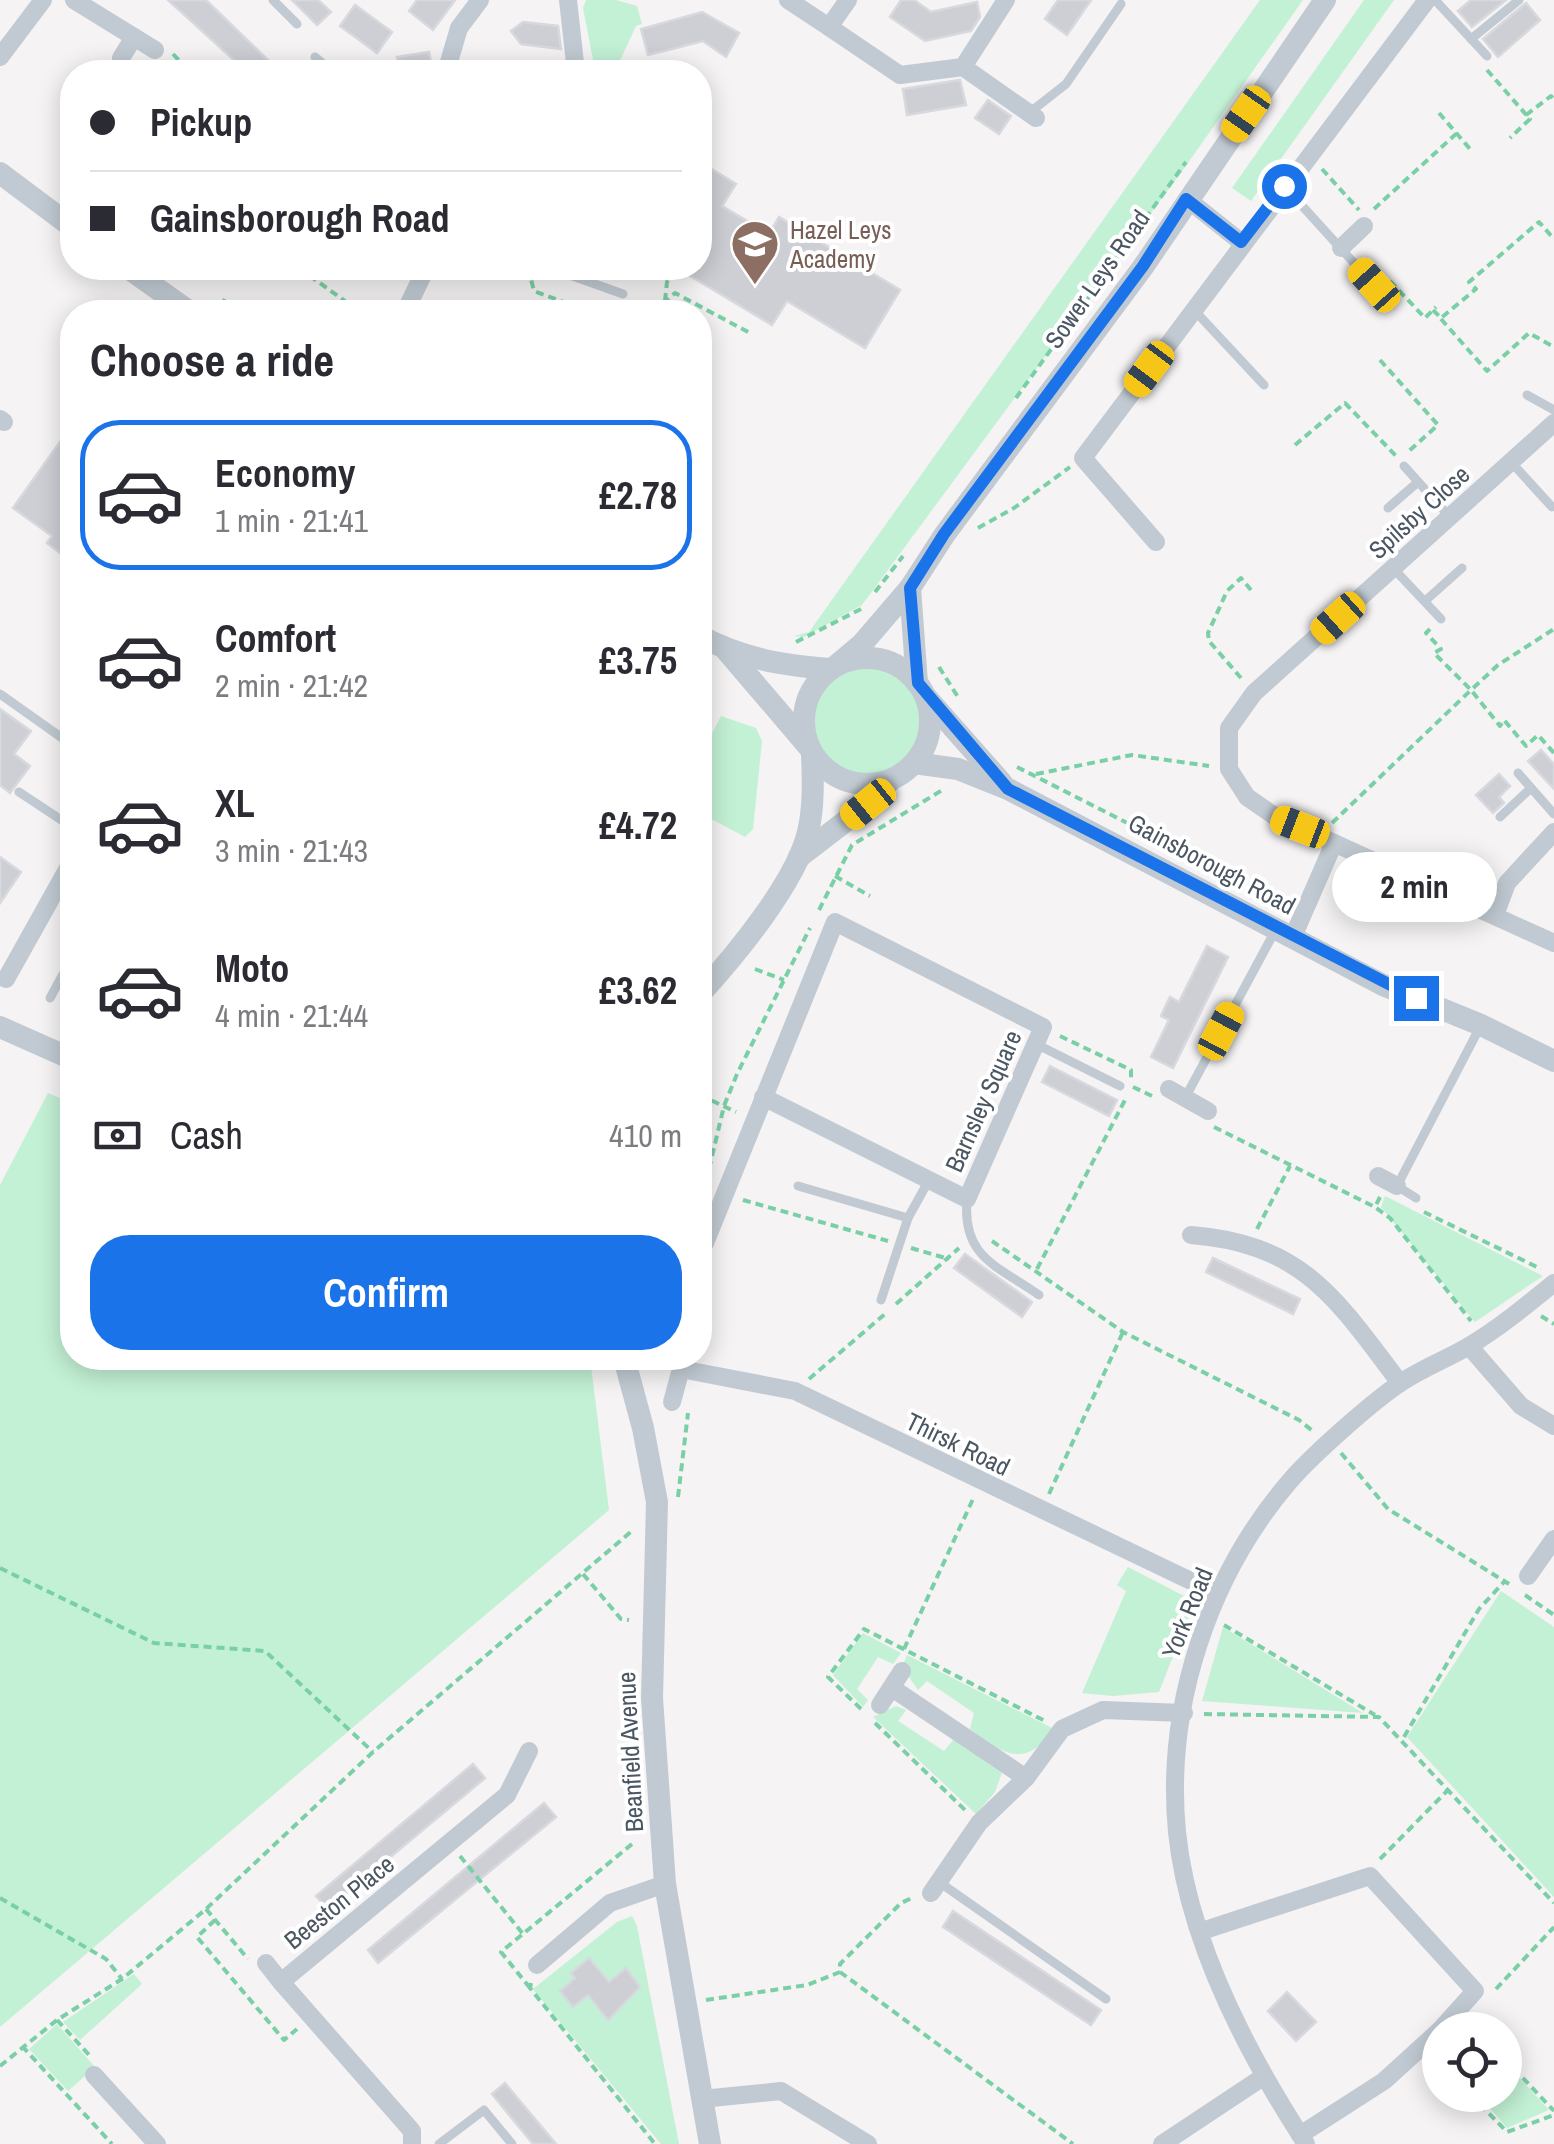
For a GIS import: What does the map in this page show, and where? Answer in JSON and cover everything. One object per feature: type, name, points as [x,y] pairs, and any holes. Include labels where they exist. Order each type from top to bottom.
[{"type":"street","points":[[0,58],[43,0]]},
{"type":"street","points":[[74,0],[155,50]]},
{"type":"street","points":[[450,60],[459,28],[480,0]]},
{"type":"street","points":[[568,0],[575,60]]},
{"type":"street","points":[[788,0],[900,75],[963,67],[1033,116]]},
{"type":"street","points":[[829,27],[848,0]]},
{"type":"street","points":[[963,67],[1006,0]]},
{"type":"street","name":"Sower Leys Road","points":[[834,667],[862,644],[910,588],[944,534],[1143,266],[1326,0]]},
{"type":"street","points":[[1156,542],[1083,458],[1241,242],[1427,0]]},
{"type":"street","points":[[121,58],[134,37]]},
{"type":"street","points":[[0,174],[60,218]]},
{"type":"street","points":[[1186,199],[1241,242]]},
{"type":"street","points":[[1340,248],[1364,226]]},
{"type":"street","points":[[145,280],[173,300]]},
{"type":"street","name":"Spilsby Close","points":[[1228,769],[1229,728],[1254,694],[1554,423]]},
{"type":"street","points":[[800,857],[914,764],[927,742],[930,724],[921,689],[910,588]]},
{"type":"street","points":[[712,642],[774,665],[834,667],[874,658],[893,663],[921,689]]},
{"type":"street","points":[[726,650],[810,750],[839,778],[856,784],[892,779]]},
{"type":"street","points":[[712,981],[731,960],[800,857],[808,830],[810,750],[804,726],[806,704],[815,684],[834,667]]},
{"type":"street","name":"Gainsborough Road","points":[[921,689],[1008,789]]},
{"type":"street","name":"Gainsborough Road","points":[[914,764],[958,769],[1008,789],[1383,985],[1481,1025],[1554,1061]]},
{"type":"street","points":[[1228,769],[1246,797],[1276,818],[1554,943]]},
{"type":"street","points":[[1495,915],[1507,883],[1554,832]]},
{"type":"street","points":[[1285,933],[1329,840]]},
{"type":"street","points":[[6,970],[60,881]]},
{"type":"street","name":"Barnsley Square","points":[[835,922],[1043,1028],[1036,1044],[966,1198],[763,1097],[835,922]]},
{"type":"street","points":[[0,1026],[60,1054]]},
{"type":"street","points":[[1177,1093],[1208,1111]]},
{"type":"street","points":[[712,1223],[763,1097]]},
{"type":"street","points":[[1190,1235],[1226,1238],[1294,1265],[1329,1290],[1400,1383]]},
{"type":"street","name":"York Road","points":[[1303,2140],[1264,2077],[1224,1998],[1202,1931],[1178,1834],[1176,1780],[1188,1671],[1216,1593],[1290,1480],[1400,1383],[1476,1341],[1554,1280]]},
{"type":"street","points":[[1476,1341],[1521,1406],[1554,1426]]},
{"type":"street","name":"Beanfield Avenue","points":[[627,1370],[655,1496],[652,1698],[666,1884],[710,2144]]},
{"type":"street","points":[[672,1402],[680,1370]]},
{"type":"street","name":"Thirsk Road","points":[[709,1370],[795,1392],[1216,1593]]},
{"type":"street","points":[[1528,1576],[1554,1540]]},
{"type":"street","points":[[880,1705],[902,1671]]},
{"type":"street","points":[[892,1688],[1026,1778]]},
{"type":"street","points":[[936,1886],[979,1824],[1026,1778],[1062,1729],[1103,1710],[1184,1713]]},
{"type":"street","name":"Beeston Place","points":[[412,2144],[412,2131],[282,1982],[506,1795],[530,1752]]},
{"type":"street","points":[[1202,1931],[1370,1876],[1475,1991],[1458,2012]]},
{"type":"street","points":[[537,1965],[610,1904],[666,1884]]},
{"type":"street","points":[[266,1963],[282,1982]]},
{"type":"street","points":[[1303,2140],[1384,2082],[1422,2048]]},
{"type":"street","points":[[94,2075],[151,2142]]},
{"type":"street","points":[[1162,2144],[1264,2077]]},
{"type":"street","points":[[702,2099],[781,2091],[868,2144]]},
{"type":"lane","points":[[273,0],[297,24]]},
{"type":"lane","points":[[1435,0],[1487,56]]},
{"type":"lane","points":[[1471,39],[1519,0]]},
{"type":"lane","points":[[1033,116],[1066,84],[1121,4]]},
{"type":"lane","points":[[314,57],[318,60]]},
{"type":"lane","points":[[1284,186],[1374,285]]},
{"type":"lane","points":[[584,280],[623,294]]},
{"type":"lane","points":[[1194,310],[1264,385]]},
{"type":"lane","points":[[1527,395],[1554,410]]},
{"type":"lane","points":[[1512,462],[1552,507]]},
{"type":"lane","points":[[1402,463],[1451,518]]},
{"type":"lane","points":[[1388,508],[1418,482]]},
{"type":"lane","points":[[1394,568],[1441,619]]},
{"type":"lane","points":[[1426,601],[1462,568]]},
{"type":"lane","points":[[0,694],[60,736]]},
{"type":"lane","points":[[1518,773],[1554,814]]},
{"type":"lane","points":[[1500,818],[1531,788]]},
{"type":"lane","points":[[19,792],[60,819]]},
{"type":"lane","points":[[1177,1093],[1285,933]]},
{"type":"lane","points":[[50,998],[60,980]]},
{"type":"lane","points":[[1417,1203],[1386,1185],[1481,1025]]},
{"type":"lane","points":[[1036,1044],[1120,1086]]},
{"type":"lane","points":[[881,1300],[908,1218],[929,1180]]},
{"type":"lane","points":[[798,1186],[908,1218]]},
{"type":"lane","points":[[966,1198],[964,1225],[973,1248],[1039,1295]]},
{"type":"lane","points":[[936,1886],[1106,1999]]},
{"type":"lane","points":[[439,2144],[484,2110],[512,2144]]},
{"type":"path","points":[[1487,56],[1484,67],[1530,119],[1510,138]]},
{"type":"path","points":[[1526,115],[1550,96],[1554,100]]},
{"type":"path","points":[[1439,113],[1470,148]]},
{"type":"path","points":[[1309,155],[1367,219],[1456,133]]},
{"type":"path","points":[[1007,411],[1189,158]]},
{"type":"path","points":[[1441,318],[1476,289],[1470,282],[1539,222],[1554,239]]},
{"type":"path","points":[[316,280],[343,300]]},
{"type":"path","points":[[531,280],[534,292],[557,300]]},
{"type":"path","points":[[1374,285],[1376,291],[1388,280],[1425,318],[1435,308],[1487,371],[1529,332],[1554,347]]},
{"type":"path","points":[[667,300],[675,293],[688,300]]},
{"type":"path","points":[[712,313],[750,333]]},
{"type":"path","points":[[1295,445],[1345,403],[1402,463],[1438,425],[1380,360]]},
{"type":"path","points":[[970,537],[979,527],[1014,508],[1083,458]]},
{"type":"path","points":[[786,647],[862,609],[909,547]]},
{"type":"path","points":[[1251,590],[1241,578],[1227,591],[1208,634],[1254,694]]},
{"type":"path","points":[[1441,619],[1426,632],[1441,649],[1434,653],[1500,726],[1504,720],[1526,746],[1538,735],[1554,753]]},
{"type":"path","points":[[1329,840],[1336,816],[1471,690],[1498,665],[1554,630]]},
{"type":"path","points":[[936,662],[960,702]]},
{"type":"path","points":[[1035,775],[1132,755],[1228,769]]},
{"type":"path","points":[[1010,763],[1287,904]]},
{"type":"path","points":[[852,845],[948,787]]},
{"type":"path","points":[[835,876],[870,896]]},
{"type":"path","points":[[712,1151],[724,1106],[782,979],[755,969]]},
{"type":"path","points":[[1038,1270],[1132,1086]]},
{"type":"path","points":[[712,1100],[753,1120]]},
{"type":"path","points":[[1248,1246],[1290,1166]]},
{"type":"path","points":[[1386,1185],[1375,1208],[1390,1218],[1476,1341]]},
{"type":"path","points":[[724,1194],[949,1259]]},
{"type":"path","points":[[1417,1203],[1554,1280]]},
{"type":"path","points":[[977,1232],[1038,1270],[1122,1332],[1299,1420],[1331,1444],[1388,1510],[1505,1581],[1554,1616]]},
{"type":"path","points":[[1041,1512],[1122,1332]]},
{"type":"path","points":[[0,2066],[58,2020],[122,1979],[206,1909],[373,1752],[631,1534],[655,1496],[679,1497],[688,1404],[672,1402]]},
{"type":"path","points":[[904,1649],[980,1482]]},
{"type":"path","points":[[0,1568],[154,1643],[265,1651],[373,1752]]},
{"type":"path","points":[[583,1574],[620,1619],[629,1620]]},
{"type":"path","points":[[1402,1739],[1479,1610],[1505,1581],[1528,1576]]},
{"type":"path","points":[[1208,1616],[1379,1718],[1554,1903]]},
{"type":"path","points":[[1184,1713],[1379,1718]]},
{"type":"path","points":[[1370,1876],[1378,1862],[1448,1789]]},
{"type":"path","points":[[450,1844],[523,1934]]},
{"type":"path","points":[[632,1844],[500,1952],[655,2144]]},
{"type":"path","points":[[840,1972],[840,1964],[901,1903],[936,1886]]},
{"type":"path","points":[[0,1898],[106,1959],[122,1979]]},
{"type":"path","points":[[206,1909],[254,1968],[266,1963]]},
{"type":"path","points":[[215,1920],[198,1937],[284,2040],[312,2017]]},
{"type":"path","points":[[1475,1991],[1493,1992],[1554,1927]]},
{"type":"path","points":[[530,1988],[537,1965]]},
{"type":"path","points":[[687,2003],[807,1985],[840,1972]]},
{"type":"path","points":[[840,1972],[1073,2144]]},
{"type":"path","points":[[58,2020],[99,2066],[94,2075]]},
{"type":"path","points":[[22,2046],[112,2144]]},
{"type":"path","points":[[1488,2112],[1507,2132],[1554,2113],[1522,2078]]},
{"type":"green space","points":[[586,0],[616,0],[637,6],[642,24],[636,26],[620,60],[593,60],[583,8]]},
{"type":"green space","points":[[1260,0],[1303,0],[1185,167],[862,605],[804,637],[794,636],[809,632]]},
{"type":"green space","points":[[1364,0],[1394,0],[1251,201],[1232,188]]},
{"type":"green space","points":[[867,668],[887,672],[904,684],[916,701],[920,721],[916,741],[904,758],[887,770],[867,774],[847,770],[830,758],[818,741],[814,721],[818,701],[830,684],[847,672]]},
{"type":"green space","points":[[721,716],[756,728],[762,741],[753,829],[745,837],[712,819],[712,734]]},
{"type":"green space","points":[[48,1093],[60,1098],[60,1370],[592,1370],[609,1510],[0,2027],[0,1185]]},
{"type":"green space","points":[[1385,1196],[1543,1276],[1475,1322],[1381,1207]]},
{"type":"green space","points":[[1128,1567],[1184,1596],[1190,1613],[1159,1692],[1113,1696],[1082,1693],[1126,1591],[1117,1585]]},
{"type":"green space","points":[[1501,1591],[1554,1627],[1554,1897],[1407,1737]]},
{"type":"green space","points":[[1223,1627],[1363,1713],[1202,1701]]},
{"type":"green space","points":[[863,1633],[901,1653],[893,1664],[878,1657],[857,1689],[868,1700],[863,1707],[833,1675]]},
{"type":"green space","points":[[907,1655],[1054,1729],[1033,1750],[1023,1754],[1003,1751],[970,1729],[974,1713],[927,1681],[918,1690],[902,1667]]},
{"type":"green space","points":[[896,1706],[906,1710],[898,1721],[944,1751],[954,1739],[1002,1773],[995,1792],[976,1814],[873,1717]]},
{"type":"green space","points":[[632,1916],[679,2144],[661,2144],[533,1989],[617,1922]]},
{"type":"green space","points":[[134,1974],[142,1984],[80,2040],[63,2022]]},
{"type":"green space","points":[[57,2024],[95,2067],[68,2091],[29,2049]]},
{"type":"green space","points":[[1522,2081],[1549,2110],[1507,2128],[1493,2112],[1522,2112]]},
{"type":"building","points":[[168,0],[206,0],[268,60],[234,60]]},
{"type":"building","points":[[292,0],[318,0],[331,12],[317,25]]},
{"type":"building","points":[[417,0],[455,0],[433,30],[409,11]]},
{"type":"building","points":[[901,0],[914,0],[931,12],[977,2],[980,17],[971,31],[925,41],[890,17]]},
{"type":"building","points":[[1058,0],[1091,0],[1067,35],[1045,19]]},
{"type":"building","points":[[1471,0],[1506,0],[1472,27],[1458,11]]},
{"type":"building","points":[[1526,3],[1540,20],[1498,57],[1483,39]]},
{"type":"building","points":[[355,5],[392,32],[377,53],[340,26]]},
{"type":"building","points":[[702,12],[739,33],[726,57],[703,41],[648,55],[641,29]]},
{"type":"building","points":[[523,22],[558,26],[561,49],[521,44],[511,31]]},
{"type":"building","points":[[429,52],[430,60],[397,60],[397,57]]},
{"type":"building","points":[[960,80],[966,105],[907,115],[903,89]]},
{"type":"building","points":[[988,100],[1011,116],[999,134],[975,118]]},
{"type":"building","points":[[712,169],[736,184],[722,206],[769,234],[779,217],[900,290],[865,348],[787,301],[772,325],[697,280],[712,280]]},
{"type":"building","points":[[60,442],[60,553],[47,543],[52,536],[13,508]]},
{"type":"building","points":[[0,709],[31,731],[14,754],[30,766],[10,793],[0,785]]},
{"type":"building","points":[[1541,750],[1554,764],[1554,789],[1528,761]]},
{"type":"building","points":[[1499,774],[1510,786],[1499,797],[1504,803],[1493,813],[1476,795]]},
{"type":"building","points":[[0,857],[21,872],[0,903]]},
{"type":"building","points":[[1207,946],[1228,957],[1173,1068],[1151,1057],[1169,1020],[1161,1016],[1170,997],[1179,1002]]},
{"type":"building","points":[[1050,1066],[1117,1100],[1109,1116],[1042,1082]]},
{"type":"building","points":[[965,1254],[1032,1302],[1022,1317],[954,1268]]},
{"type":"building","points":[[1213,1258],[1300,1299],[1293,1314],[1206,1272]]},
{"type":"building","points":[[473,1764],[485,1778],[328,1909],[316,1896]]},
{"type":"building","points":[[544,1803],[556,1817],[378,1963],[368,1950]]},
{"type":"building","points":[[953,1911],[1101,2010],[1091,2025],[943,1927]]},
{"type":"building","points":[[589,1958],[609,1982],[626,1968],[640,1987],[608,2020],[588,1995],[573,2007],[560,1991],[575,1978],[571,1973]]},
{"type":"building","points":[[1287,1992],[1316,2022],[1296,2041],[1268,2011]]},
{"type":"building","points":[[505,2083],[556,2144],[533,2144],[492,2094]]},
{"type":"place","name":"Hazel Leys Academy","points":[[755,286]]},
{"type":"route","points":[[1284,186],[1241,242],[1186,199],[1143,266],[944,534],[910,588],[918,683],[925,696],[1008,789],[1383,985],[1416,998]]}]
